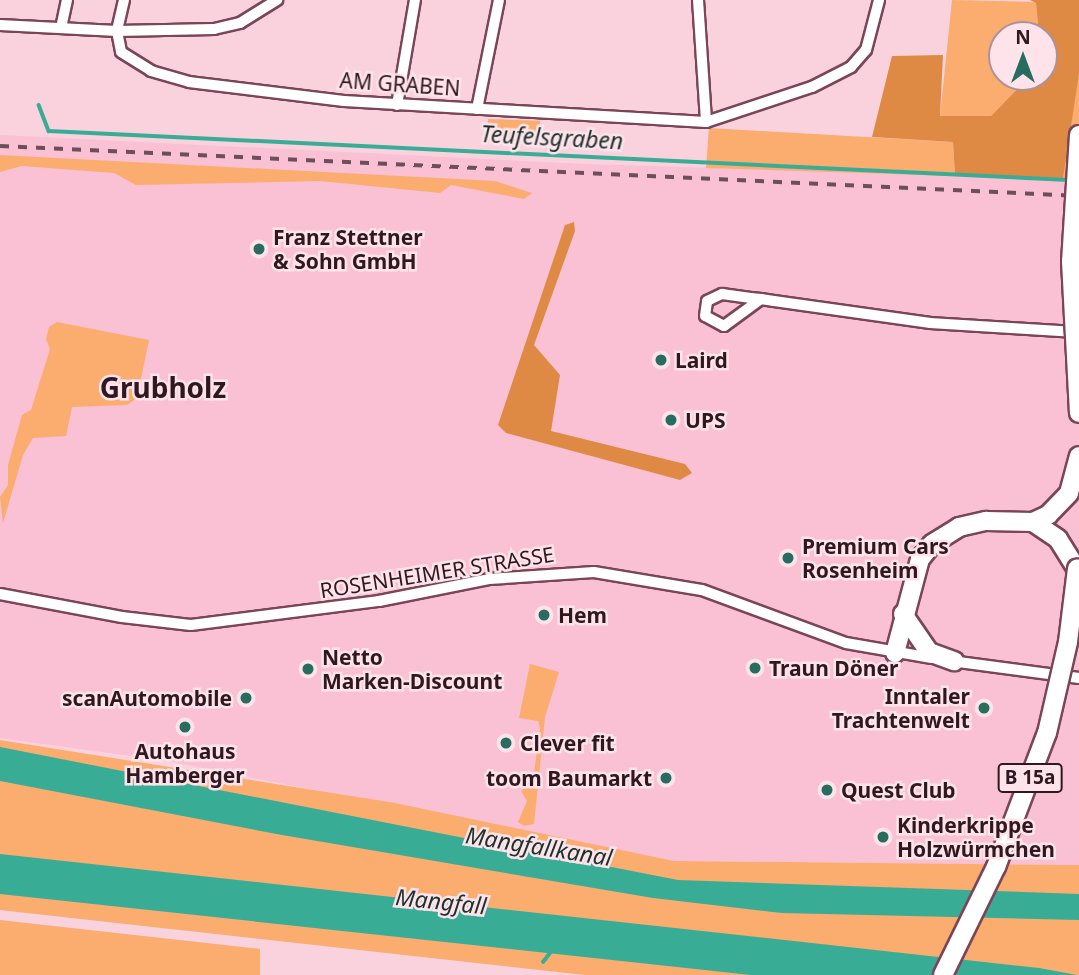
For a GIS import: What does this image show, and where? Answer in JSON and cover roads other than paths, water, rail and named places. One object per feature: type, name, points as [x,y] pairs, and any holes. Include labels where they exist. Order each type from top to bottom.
[{"type":"highway","points":[[1079,135],[1071,261],[1079,413]]},
{"type":"highway","points":[[1033,523],[1048,515],[1069,493],[1079,456]]},
{"type":"highway","points":[[895,653],[903,614],[920,559],[932,544],[960,527],[986,521],[1033,523],[1058,539],[1078,567]]},
{"type":"highway","name":"B 15a","points":[[943,975],[996,867],[1047,733],[1068,642],[1079,543]]},
{"type":"highway","points":[[903,614],[929,652],[954,661]]},
{"type":"street","points":[[61,28],[67,0]]},
{"type":"street","points":[[117,31],[124,0]]},
{"type":"street","points":[[0,25],[117,31],[214,29],[240,23],[277,0]]},
{"type":"street","points":[[397,105],[415,0]]},
{"type":"street","points":[[477,109],[499,0]]},
{"type":"street","points":[[698,0],[706,122],[812,87],[851,67],[866,50],[879,0]]},
{"type":"street","name":"AM GRABEN","points":[[117,31],[121,52],[135,64],[189,82],[397,105],[706,122]]},
{"type":"street","points":[[761,299],[724,326],[705,316],[707,301],[716,295],[761,299],[930,323],[1079,332]]},
{"type":"street","name":"ROSENHEIMER STRASSE","points":[[0,594],[145,621],[204,624],[379,601],[489,579],[594,572],[702,590],[818,635],[895,653],[1079,678]]},
{"type":"waterway","name":"Teufelsgraben","points":[[39,105],[49,131],[1069,180]]},
{"type":"waterway","points":[[543,962],[553,949]]},
{"type":"railway","points":[[0,146],[1079,196]]},
{"type":"place","name":"Franz Stettner & Sohn GmbH","points":[[259,249]]},
{"type":"place","name":"Laird","points":[[661,360]]},
{"type":"place","name":"UPS","points":[[671,420]]},
{"type":"place","name":"Premium Cars Rosenheim","points":[[788,558]]},
{"type":"place","name":"Hem","points":[[544,615]]},
{"type":"place","name":"Traun Döner","points":[[755,668]]},
{"type":"place","name":"Netto Marken-Discount","points":[[308,669]]},
{"type":"place","name":"scanAutomobile","points":[[246,698]]},
{"type":"place","name":"Inntaler Trachtenwelt","points":[[984,708]]},
{"type":"place","name":"Autohaus Hamberger","points":[[185,727]]},
{"type":"place","name":"Clever fit","points":[[506,743]]},
{"type":"place","name":"toom Baumarkt","points":[[666,778]]},
{"type":"place","name":"Quest Club","points":[[827,790]]},
{"type":"place","name":"Kinderkrippe Holzwürmchen","points":[[883,837]]},
{"type":"district","name":"Grubholz","points":[[163,387]]},
{"type":"water label","name":"Mangfallkanal","points":[[539,846]]},
{"type":"water label","name":"Mangfall","points":[[441,901]]}]
